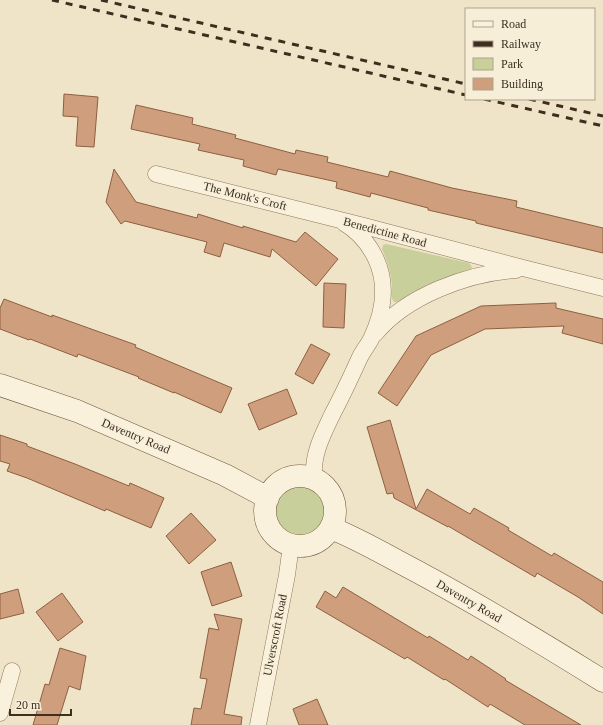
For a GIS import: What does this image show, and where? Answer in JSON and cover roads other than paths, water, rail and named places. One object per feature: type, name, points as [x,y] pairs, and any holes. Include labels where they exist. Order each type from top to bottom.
[{"type":"street","name":"The Monk's Croft","points":[[156,174],[334,219]]},
{"type":"street","name":"Benedictine Road","points":[[334,219],[603,288]]},
{"type":"street","name":"Benedictine Road","points":[[314,479],[317,448],[371,338],[378,320],[384,294],[380,267],[372,251],[356,231],[346,224],[334,219]]},
{"type":"street","name":"Benedictine Road","points":[[371,338],[390,318],[403,308],[430,294],[458,283],[491,274],[527,269]]},
{"type":"street","name":"Daventry Road","points":[[0,385],[77,411],[200,464],[268,498]]},
{"type":"street","points":[[303,476],[314,479],[325,486],[332,496],[336,512],[332,528],[324,538],[314,544],[304,546],[291,545],[281,540],[270,529],[265,513],[268,498],[276,485],[286,479],[303,476]]},
{"type":"street","name":"Daventry Road","points":[[332,528],[349,535],[438,583],[552,649],[603,682]]},
{"type":"street","name":"Ulverscroft Road","points":[[258,725],[287,575],[291,545]]},
{"type":"street","points":[[0,713],[12,671]]},
{"type":"railway","points":[[52,0],[465,95]]},
{"type":"railway","points":[[101,0],[465,84]]},
{"type":"railway","points":[[488,100],[603,126]]},
{"type":"railway","points":[[533,100],[603,116]]}]
